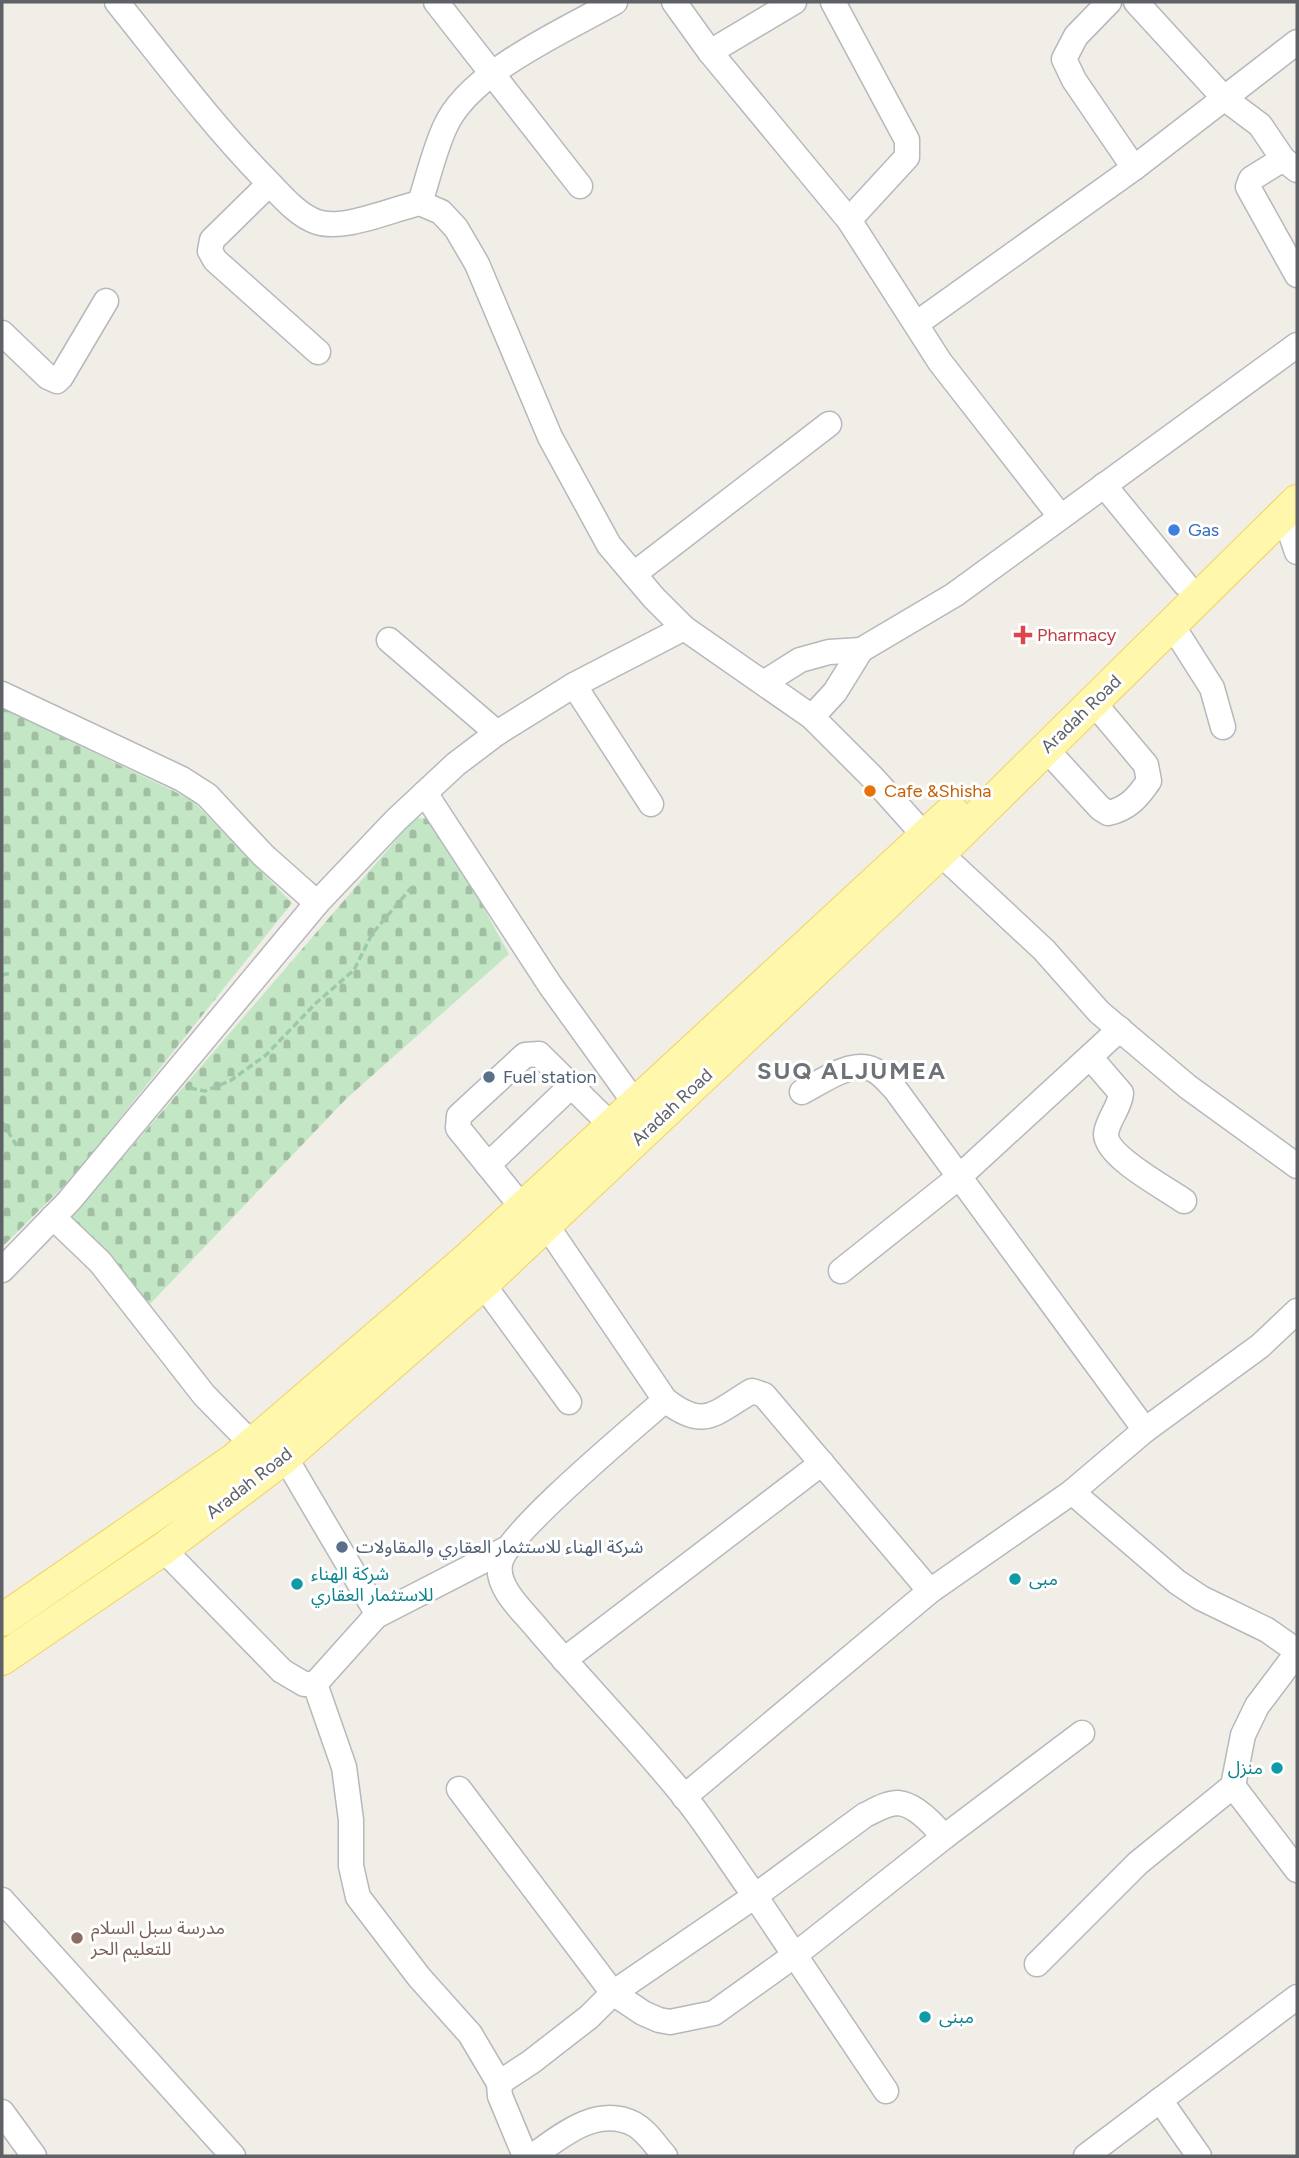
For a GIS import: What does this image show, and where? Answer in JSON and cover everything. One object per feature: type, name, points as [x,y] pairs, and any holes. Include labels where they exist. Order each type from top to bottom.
[{"type":"main road","name":"Aradah Road","points":[[2,1620],[234,1459],[465,1261],[535,1216],[933,845],[1185,584],[1297,476]]},
{"type":"main road","name":"Aradah Road","points":[[2,1657],[163,1549],[285,1457],[483,1284],[535,1216],[611,1125],[1046,748],[1290,508]]},
{"type":"street","points":[[117,2],[234,147],[294,209],[316,222],[330,224],[349,223],[420,203],[441,212],[456,228],[470,252],[550,437],[609,545],[634,575],[684,628],[812,717],[873,778],[933,845],[1044,950],[1099,1012],[1188,1087],[1296,1164]]},
{"type":"street","points":[[436,2],[580,186]]},
{"type":"street","points":[[420,203],[445,126],[458,105],[491,73],[615,2]]},
{"type":"street","points":[[674,2],[710,52],[849,220],[940,362],[1060,516]]},
{"type":"street","points":[[710,52],[794,2]]},
{"type":"street","points":[[833,2],[907,140],[909,149],[907,157],[849,220]]},
{"type":"street","points":[[1109,2],[1076,36],[1064,59],[1074,79],[1134,168]]},
{"type":"street","points":[[1136,2],[1224,98],[1260,125],[1290,164],[1251,178],[1248,187],[1297,275]]},
{"type":"street","points":[[916,324],[1134,168],[1297,42]]},
{"type":"street","points":[[269,184],[212,240],[210,251],[215,260],[317,352]]},
{"type":"street","points":[[2,333],[48,377],[57,381],[106,301]]},
{"type":"street","points":[[765,682],[800,660],[830,652],[861,650],[954,595],[1297,345]]},
{"type":"street","points":[[634,575],[828,424]]},
{"type":"street","points":[[1104,485],[1185,584]]},
{"type":"street","points":[[1290,508],[1297,552]]},
{"type":"street","points":[[1172,625],[1212,688],[1223,727]]},
{"type":"street","points":[[2,1270],[53,1217],[317,903],[396,820],[456,764],[497,733],[574,685],[684,628]]},
{"type":"street","points":[[389,640],[497,733]]},
{"type":"street","points":[[812,717],[835,692],[861,650]]},
{"type":"street","points":[[574,685],[651,804]]},
{"type":"street","points":[[2,694],[182,779],[207,795],[263,855],[317,903]]},
{"type":"street","points":[[1046,748],[1100,808],[1108,813],[1119,811],[1136,799],[1149,781],[1146,765],[1094,703]]},
{"type":"street","points":[[425,793],[550,985],[635,1103]]},
{"type":"street","points":[[841,1271],[959,1177],[1121,1030]]},
{"type":"street","points":[[611,1125],[539,1055],[525,1055],[459,1116],[458,1128],[535,1216],[665,1400],[691,1417],[704,1417],[752,1391],[764,1395],[930,1591]]},
{"type":"street","points":[[1090,1057],[1121,1093],[1120,1102],[1106,1132],[1108,1145],[1118,1156],[1184,1200]]},
{"type":"street","points":[[802,1092],[845,1070],[859,1067],[876,1071],[895,1089],[1145,1430]]},
{"type":"street","points":[[488,1165],[571,1086]]},
{"type":"street","points":[[53,1217],[100,1262],[204,1395],[252,1444]]},
{"type":"street","points":[[483,1284],[569,1402]]},
{"type":"street","points":[[684,1797],[930,1591],[1072,1492],[1145,1430],[1260,1346],[1297,1311]]},
{"type":"street","points":[[665,1400],[555,1498],[508,1548],[500,1564],[501,1579],[510,1595],[564,1660],[684,1797],[755,1896],[886,2091]]},
{"type":"street","points":[[285,1457],[374,1608],[376,1616]]},
{"type":"street","points":[[564,1660],[822,1463]]},
{"type":"street","points":[[1037,1964],[1138,1863],[1233,1786],[1243,1735],[1257,1706],[1297,1652],[1267,1630],[1201,1598],[1177,1582],[1072,1492]]},
{"type":"street","points":[[163,1549],[282,1671],[304,1684],[315,1684],[376,1616],[508,1548]]},
{"type":"street","points":[[315,1684],[344,1768],[351,1820],[351,1866],[358,1897],[419,1977],[470,2034],[499,2083],[500,2096],[525,2156]]},
{"type":"street","points":[[459,1789],[613,1993],[643,2013],[670,2022],[714,2013],[795,1955],[944,1837],[1082,1733]]},
{"type":"street","points":[[1233,1786],[1297,1870]]},
{"type":"street","points":[[499,2083],[589,2017],[613,1993],[755,1896],[865,1815],[898,1803],[930,1819],[944,1837]]},
{"type":"street","points":[[2,1900],[233,2156]]},
{"type":"street","points":[[1086,2156],[1297,1997]]},
{"type":"street","points":[[1160,2100],[1199,2156]]},
{"type":"street","points":[[2,2112],[34,2156]]},
{"type":"street","points":[[533,2156],[582,2123],[603,2119],[633,2124],[644,2132],[664,2156]]},
{"type":"path","points":[[168,1083],[205,1091],[230,1081],[266,1055],[316,1003],[354,970],[372,934],[411,888]]},
{"type":"path","points":[[2,975],[10,973]]},
{"type":"path","points":[[2,1122],[18,1146]]},
{"type":"green space","points":[[2,708],[192,800],[292,903],[73,1177],[2,1247]]},
{"type":"green space","points":[[415,818],[435,819],[509,954],[346,1099],[150,1304],[68,1221]]},
{"type":"place","name":"Gas","points":[[1174,530]]},
{"type":"place","name":"Pharmacy","points":[[1023,635]]},
{"type":"place","name":"Cafe &Shisha","points":[[870,791]]},
{"type":"place","name":"Fuel station","points":[[489,1077]]},
{"type":"place","name":"شركة الهناء للاستثمار العقاري والمقاولات","points":[[342,1547]]},
{"type":"place","name":"مبى","points":[[1015,1579]]},
{"type":"place","name":"شركة الهناء للاستثمار العقاري","points":[[297,1584]]},
{"type":"place","name":"منزل","points":[[1277,1768]]},
{"type":"place","name":"مدرسة سبل السلام للتعليم الحر","points":[[77,1938]]},
{"type":"place","name":"مبنى","points":[[925,2017]]},
{"type":"district","name":"SUQ ALJUMEA","points":[[852,1071]]}]
